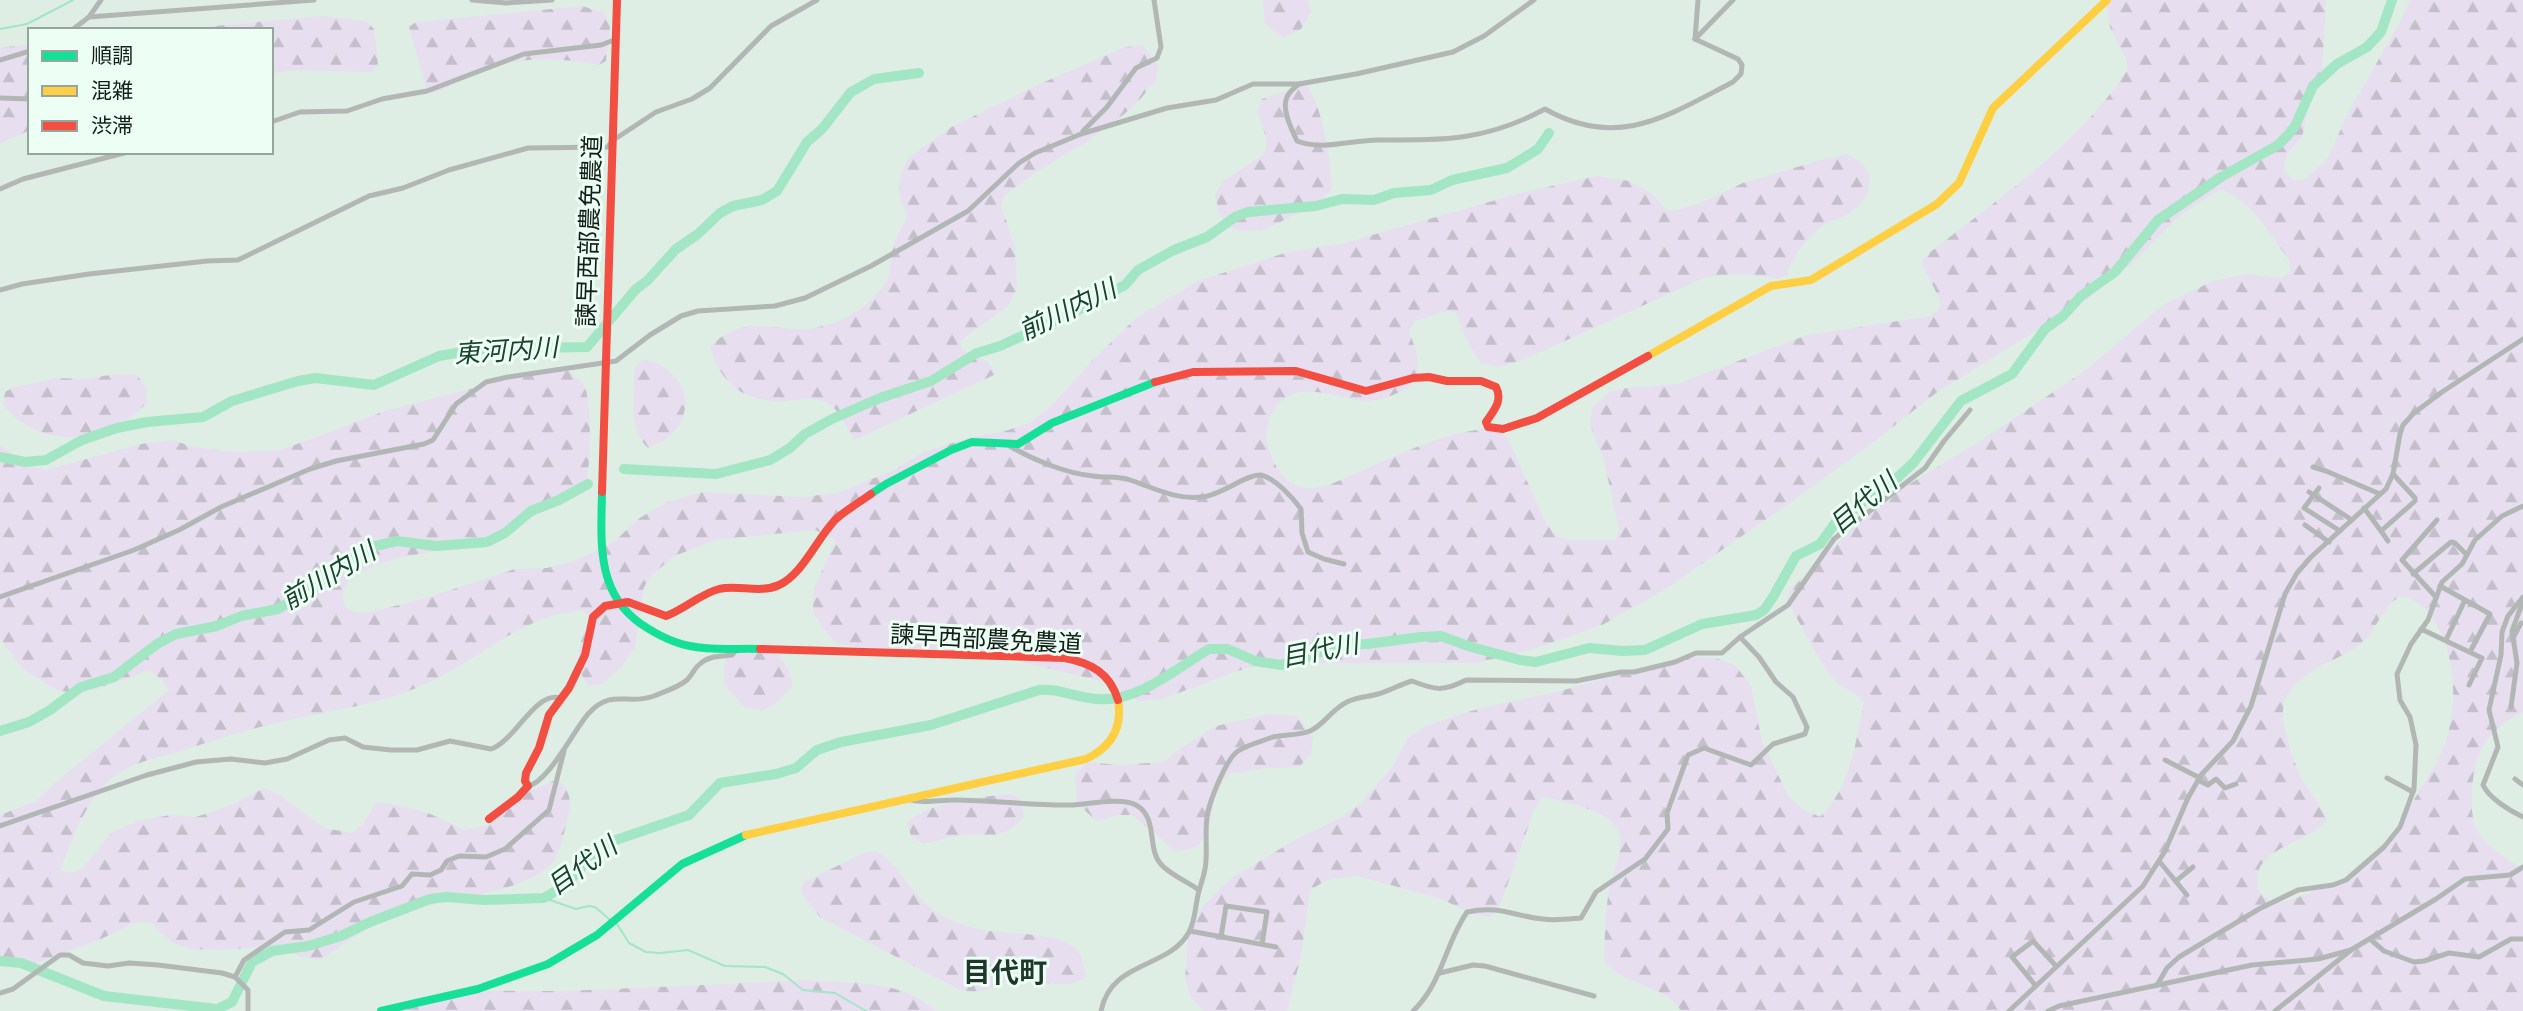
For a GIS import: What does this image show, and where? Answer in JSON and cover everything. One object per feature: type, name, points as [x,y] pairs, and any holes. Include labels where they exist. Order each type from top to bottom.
[{"type":"street","points":[[75,28],[89,17],[101,0]]},
{"type":"street","points":[[89,17],[314,0]]},
{"type":"street","points":[[472,0],[552,0]]},
{"type":"street","name":"諫早西部農免農道","points":[[381,1011],[475,988],[544,967],[603,929],[675,869],[719,845],[755,831],[1086,760],[1110,743],[1120,716],[1116,690],[1098,669],[1087,662],[692,648],[658,637],[640,626],[610,588],[603,564],[617,0]]},
{"type":"street","points":[[0,290],[89,274],[238,260],[369,196],[403,188],[449,170],[528,148],[608,147],[612,141],[656,112],[701,95],[771,26],[817,0]]},
{"type":"street","points":[[1081,134],[1107,107],[1136,68],[1157,58],[1161,47],[1154,0]]},
{"type":"street","points":[[0,597],[134,550],[221,507],[310,469],[336,461],[424,444],[433,440],[456,404],[486,382],[616,361],[681,316],[698,312],[775,306],[805,298],[871,266],[968,211],[1019,163],[1035,153],[1081,134],[1167,108],[1216,100],[1253,85],[1299,84],[1453,52],[1484,36],[1534,0]]},
{"type":"street","points":[[1695,39],[1698,0]]},
{"type":"street","points":[[1695,39],[1734,0]]},
{"type":"street","points":[[528,786],[525,781],[526,773],[540,748],[549,715],[569,688],[585,655],[593,617],[605,606],[628,602],[666,616],[679,611],[706,593],[722,588],[751,590],[779,585],[799,568],[836,519],[886,484],[951,450],[972,442],[1018,444],[1052,423],[1147,384],[1193,372],[1296,371],[1366,391],[1413,378],[1481,381],[1496,387],[1500,395],[1499,402],[1486,422],[1488,427],[1503,429],[1537,418],[1771,286],[1811,280],[1937,204],[1959,183],[1993,108],[2107,0]]},
{"type":"street","points":[[1299,84],[1287,95],[1286,107],[1297,141],[1316,146],[1377,140],[1454,139],[1504,129],[1545,109],[1595,128],[1614,129],[1665,115],[1733,82],[1741,74],[1742,65],[1738,60],[1695,39]]},
{"type":"street","points":[[273,121],[300,112],[347,111],[382,99],[427,91],[524,54],[601,45],[614,40]]},
{"type":"street","points":[[0,60],[28,52]]},
{"type":"street","points":[[0,98],[28,99]]},
{"type":"street","points":[[0,189],[23,179],[120,154]]},
{"type":"street","points":[[2009,1011],[2143,886],[2159,861],[2199,779],[2233,741],[2251,706],[2285,594],[2297,573],[2311,557],[2386,489],[2393,474],[2403,425],[2414,413],[2464,377],[2523,339]]},
{"type":"street","points":[[1101,1011],[1111,985],[1163,955],[1181,942],[1190,931],[1206,862],[1206,820],[1212,795],[1230,759],[1239,750],[1276,736],[1296,735],[1311,730],[1335,708],[1350,700],[1380,694],[1412,681],[1433,689],[1450,689],[1466,680],[1576,681],[1621,671],[1634,672],[1675,662],[1696,653],[1722,653],[1740,637],[1788,605],[1834,539],[1925,468],[1970,410]]},
{"type":"street","points":[[1003,442],[1019,452],[1057,467],[1091,476],[1129,480],[1170,495],[1200,498],[1219,494],[1252,475],[1269,477],[1301,509],[1304,544],[1308,552],[1344,564]]},
{"type":"street","points":[[2313,467],[2380,494]]},
{"type":"street","points":[[2381,531],[2415,501],[2393,474]]},
{"type":"street","points":[[2319,488],[2311,494],[2304,508],[2340,531]]},
{"type":"street","points":[[2311,494],[2352,520]]},
{"type":"street","points":[[2157,985],[2167,968],[2179,957],[2259,909],[2298,890],[2333,885],[2346,880],[2384,847],[2399,827],[2413,792],[2416,745],[2410,718],[2400,700],[2397,674],[2411,644],[2428,620],[2440,586],[2462,564],[2475,540],[2502,516],[2523,506]]},
{"type":"street","points":[[2364,508],[2388,541]]},
{"type":"street","points":[[2435,596],[2402,560],[2437,520]]},
{"type":"street","points":[[2305,525],[2329,542]]},
{"type":"street","points":[[2413,574],[2451,542],[2467,555]]},
{"type":"street","points":[[2440,586],[2490,614],[2470,652]]},
{"type":"street","points":[[2511,707],[2517,663],[2512,631],[2523,599]]},
{"type":"street","points":[[2523,599],[2505,623],[2502,632],[2501,655],[2490,710],[2498,747],[2483,785],[2485,791],[2523,816]]},
{"type":"street","points":[[2446,640],[2465,600]]},
{"type":"street","points":[[2505,623],[2523,614]]},
{"type":"street","points":[[2513,638],[2521,623]]},
{"type":"street","points":[[2421,629],[2482,658],[2469,685]]},
{"type":"street","points":[[1413,1011],[1426,999],[1440,973],[1446,951],[1467,912],[1485,908],[1513,911],[1543,919],[1581,918],[1596,892],[1644,859],[1668,829],[1667,813],[1688,755],[1704,748],[1751,765],[1773,744],[1805,734],[1807,727],[1793,697],[1776,682],[1759,657],[1740,637]]},
{"type":"street","points":[[489,819],[539,780],[564,751],[584,718],[606,699],[618,697],[643,700],[656,696],[689,679],[700,663],[711,657],[732,655],[738,649]]},
{"type":"street","points":[[0,826],[147,775],[196,762],[231,759],[265,763],[286,759],[329,740],[345,738],[363,747],[391,750],[417,750],[450,741],[491,749],[509,737],[534,708],[548,698],[560,698]]},
{"type":"street","points":[[236,978],[244,960],[285,932],[309,930],[354,902],[402,886],[412,874],[430,875],[441,870],[447,861],[459,856],[486,857],[505,849],[548,810],[564,751]]},
{"type":"street","points":[[2165,760],[2208,785],[2216,779],[2225,788],[2236,784]]},
{"type":"street","points":[[2387,778],[2413,792]]},
{"type":"street","points":[[2515,779],[2523,785]]},
{"type":"street","points":[[905,798],[917,802],[955,800],[1063,805],[1121,801],[1144,812],[1149,822],[1157,860],[1163,867],[1199,890]]},
{"type":"street","points":[[2159,861],[2187,895]]},
{"type":"street","points":[[2176,881],[2193,867]]},
{"type":"street","points":[[2275,1011],[2351,950],[2465,879],[2510,875],[2523,867]]},
{"type":"street","points":[[1221,937],[1226,906],[1267,912],[1262,944]]},
{"type":"street","points":[[1190,931],[1276,947]]},
{"type":"street","points":[[2370,939],[2384,951],[2414,962],[2449,953],[2479,957],[2511,939],[2523,939]]},
{"type":"street","points":[[2035,985],[2012,957],[2033,941],[2056,966]]},
{"type":"street","points":[[2048,1011],[2059,1006],[2252,965],[2318,959],[2351,950]]},
{"type":"street","points":[[0,993],[13,989],[60,955],[69,955],[83,963],[108,966],[129,963],[222,973],[236,978],[248,990],[248,1011]]},
{"type":"street","points":[[1440,973],[1473,965],[1485,966],[1594,996]]},
{"type":"green space","points":[[1263,0],[1308,0],[1311,12],[1301,29],[1283,38],[1265,23]]},
{"type":"green space","points":[[2106,0],[2326,0],[2322,74],[2312,94],[2302,137],[2288,153],[2283,169],[2294,180],[2306,179],[2328,158],[2348,113],[2410,0],[2523,0],[2523,712],[2500,726],[2484,744],[2475,766],[2472,814],[2483,840],[2523,869],[2523,1011],[1681,1011],[1665,995],[1622,976],[1604,960],[1610,884],[1620,844],[1616,828],[1609,820],[1588,809],[1543,797],[1536,805],[1499,908],[1489,917],[1473,914],[1439,898],[1357,876],[1327,880],[1310,890],[1301,956],[1287,1011],[1203,1011],[1192,999],[1185,980],[1188,940],[1202,907],[1230,879],[1295,840],[1342,817],[1360,804],[1392,767],[1408,738],[1428,725],[1481,708],[1560,691],[1684,657],[1715,658],[1735,665],[1751,686],[1762,741],[1788,796],[1802,809],[1820,817],[1830,806],[1845,779],[1864,702],[1837,682],[1824,665],[1787,601],[1790,590],[1888,497],[1982,440],[2083,372],[2163,305],[2213,281],[2246,274],[2281,278],[2290,272],[2290,262],[2260,220],[2242,202],[2220,189],[2179,216],[2130,265],[2086,300],[1936,393],[1787,505],[1667,588],[1602,625],[1540,647],[1477,663],[1283,663],[1246,668],[1162,699],[1138,701],[1105,682],[1009,659],[878,650],[838,644],[827,634],[813,612],[814,588],[835,541],[815,530],[716,540],[674,556],[652,575],[644,587],[635,647],[621,668],[602,684],[589,686],[580,669],[579,653],[589,618],[583,610],[538,621],[437,679],[416,688],[365,704],[253,729],[131,766],[105,784],[96,795],[76,831],[60,870],[69,873],[82,869],[111,833],[138,821],[170,815],[196,817],[234,804],[264,788],[278,794],[324,828],[352,833],[363,824],[376,803],[388,803],[428,813],[465,830],[489,825],[521,796],[557,779],[568,794],[570,809],[558,853],[545,869],[507,887],[387,918],[320,960],[298,956],[278,946],[190,949],[171,942],[150,922],[133,923],[103,938],[34,964],[0,966],[0,815],[37,801],[50,787],[169,690],[162,680],[149,670],[77,694],[57,690],[23,669],[0,639],[0,445],[26,464],[46,470],[141,444],[172,440],[194,447],[236,452],[281,450],[385,411],[527,374],[567,370],[576,377],[584,386],[589,405],[589,465],[586,486],[555,505],[488,536],[453,547],[388,561],[361,571],[344,589],[344,601],[346,608],[357,613],[372,612],[515,569],[547,568],[577,560],[615,541],[638,519],[667,502],[702,492],[803,497],[837,493],[892,471],[924,452],[1032,422],[1052,405],[1136,318],[1198,281],[1288,252],[1344,243],[1521,193],[1597,176],[1629,181],[1651,193],[1667,210],[1674,211],[1701,203],[1743,183],[1847,154],[1863,165],[1869,173],[1867,193],[1850,213],[1825,224],[1813,234],[1797,253],[1787,275],[1779,279],[1743,275],[1706,277],[1523,360],[1499,367],[1481,363],[1455,312],[1446,311],[1415,321],[1409,331],[1418,366],[1415,380],[1407,389],[1369,401],[1325,393],[1295,393],[1277,405],[1271,414],[1267,434],[1270,454],[1275,464],[1291,483],[1310,488],[1329,485],[1433,441],[1496,428],[1508,439],[1545,521],[1557,537],[1570,540],[1616,540],[1619,528],[1604,461],[1590,425],[1592,408],[1609,392],[1677,384],[1807,335],[1931,316],[1940,308],[1939,298],[1921,262],[2062,146],[2086,122],[2128,69],[2126,59],[2110,27]],"holes":[[[2400,596],[2425,608],[2434,620],[2447,648],[2453,679],[2452,712],[2439,758],[2393,834],[2366,864],[2339,881],[2294,899],[2281,902],[2269,900],[2257,889],[2260,867],[2274,852],[2311,833],[2327,820],[2302,779],[2290,750],[2283,715],[2286,697],[2308,673],[2362,643],[2387,608]]]},
{"type":"green space","points":[[582,6],[604,13],[610,27],[606,61],[599,65],[554,60],[516,62],[480,72],[439,92],[430,93],[425,84],[409,27],[416,22]]},
{"type":"green space","points":[[323,16],[366,21],[374,29],[378,64],[371,72],[298,70],[273,73],[273,28],[193,28]]},
{"type":"green space","points":[[28,44],[28,131],[0,144],[0,48]]},
{"type":"green space","points":[[1142,45],[1159,66],[1156,80],[1138,102],[1086,142],[1036,172],[1004,196],[1001,205],[1015,247],[1017,289],[1008,306],[960,341],[963,350],[988,362],[996,374],[854,440],[837,411],[829,404],[814,399],[760,399],[738,389],[721,372],[710,347],[731,331],[752,326],[800,329],[825,326],[849,316],[879,292],[888,278],[892,250],[907,216],[899,194],[900,180],[907,159],[953,126],[1042,83],[1126,47]]},
{"type":"green space","points":[[1306,84],[1322,120],[1332,188],[1321,202],[1264,230],[1244,231],[1229,228],[1219,212],[1215,195],[1223,181],[1265,154],[1267,140],[1257,112],[1262,99]]},
{"type":"green space","points":[[642,360],[658,364],[675,377],[685,400],[680,423],[672,434],[648,448],[637,430],[633,410],[634,369]]},
{"type":"green space","points":[[116,374],[137,375],[146,388],[147,402],[132,417],[114,428],[95,434],[56,436],[36,430],[19,420],[3,405],[5,392],[12,388],[56,378],[85,379]]},
{"type":"green space","points":[[770,649],[786,665],[791,675],[792,687],[775,704],[762,711],[745,707],[724,685],[724,666],[729,651]]},
{"type":"green space","points":[[1268,714],[1296,716],[1313,737],[1311,754],[1299,767],[1266,768],[1228,774],[1217,789],[1208,832],[1198,846],[1177,852],[1132,815],[1118,815],[1097,821],[1077,804],[1075,775],[1087,762],[1119,765],[1164,762],[1216,726]]},
{"type":"green space","points":[[1013,794],[1021,800],[1024,816],[1009,831],[993,835],[957,836],[923,844],[911,836],[907,822],[931,809],[958,801]]},
{"type":"green space","points":[[877,851],[894,866],[923,901],[941,915],[982,930],[1054,938],[1066,942],[1080,954],[1086,977],[1070,984],[1061,984],[1015,976],[989,989],[960,990],[820,917],[803,895],[801,888],[804,882],[866,852]]},
{"type":"green space","points":[[804,980],[891,988],[922,1000],[936,1011],[378,1011],[422,997],[469,991],[563,991]]},
{"type":"waterway","points":[[0,29],[27,24],[73,0]]},
{"type":"waterway","name":"目代川","points":[[0,961],[21,963],[104,996],[217,1009],[232,1002],[252,962],[272,951],[308,946],[341,936],[430,899],[544,898],[567,884],[594,853],[613,841],[689,815],[720,783],[776,774],[796,768],[817,750],[841,742],[931,725],[1039,690],[1112,699],[1127,696],[1156,683],[1209,649],[1228,649],[1255,661],[1281,665],[1342,645],[1421,637],[1441,636],[1471,647],[1536,662],[1589,648],[1645,650],[1702,624],[1756,615],[1764,610],[1773,597],[1796,556],[1820,544],[1836,522],[1897,478],[1914,462],[1961,401],[2012,374],[2045,329],[2063,316],[2081,296],[2115,272],[2158,220],[2221,177],[2278,145],[2295,126],[2313,86],[2337,64],[2367,47],[2381,32],[2392,0]]},
{"type":"waterway","name":"東河内川","points":[[0,457],[25,462],[46,460],[82,440],[117,428],[147,422],[203,417],[232,401],[298,381],[316,378],[374,385],[439,356],[479,349],[587,347],[636,289],[647,281],[676,249],[698,234],[720,213],[733,206],[762,200],[777,191],[807,142],[822,129],[851,92],[874,79],[919,73]]},
{"type":"waterway","name":"前川内川","points":[[624,469],[716,474],[770,460],[790,448],[805,434],[832,419],[880,398],[931,381],[977,353],[1000,346],[1074,312],[1125,285],[1138,270],[1174,250],[1207,237],[1235,217],[1248,212],[1316,206],[1342,199],[1374,200],[1394,193],[1431,190],[1452,180],[1507,168],[1538,149],[1549,133]]},
{"type":"waterway","name":"前川内川","points":[[0,731],[29,722],[81,687],[114,677],[157,644],[176,634],[278,609],[375,546],[397,541],[436,546],[487,542],[505,533],[531,511],[588,484]]},
{"type":"waterway","points":[[544,898],[576,909],[595,907],[609,919]]},
{"type":"waterway","points":[[617,924],[629,943],[646,952],[688,950],[725,966],[765,967],[783,974],[803,990],[835,993],[866,1011]]},
{"type":"traffic: fast","points":[[871,494],[951,450],[972,442],[1018,444],[1052,423],[1155,382]]},
{"type":"traffic: fast","points":[[602,492],[604,565],[616,597],[626,611],[641,624],[684,645],[760,649]]},
{"type":"traffic: fast","points":[[381,1011],[478,989],[548,964],[597,935],[682,864],[746,835]]},
{"type":"traffic: slow","points":[[1648,356],[1771,286],[1811,280],[1937,204],[1959,183],[1993,108],[2107,0]]},
{"type":"traffic: slow","points":[[746,835],[1086,759],[1102,749],[1113,736],[1119,719],[1118,700]]},
{"type":"traffic: jam","points":[[602,492],[617,0]]},
{"type":"traffic: jam","points":[[1155,382],[1193,372],[1296,371],[1366,391],[1413,378],[1481,381],[1496,387],[1499,397],[1486,422],[1488,427],[1503,429],[1537,418],[1648,356]]},
{"type":"traffic: jam","points":[[489,819],[528,786],[525,781],[526,773],[539,748],[549,715],[569,688],[585,655],[593,617],[605,606],[628,602],[666,616],[719,589],[764,589],[779,585],[788,580],[803,564],[836,519],[871,494]]},
{"type":"traffic: jam","points":[[760,649],[1065,658],[1091,666],[1105,676],[1118,700]]},
{"type":"district","name":"目代町","points":[[1005,973]]}]
